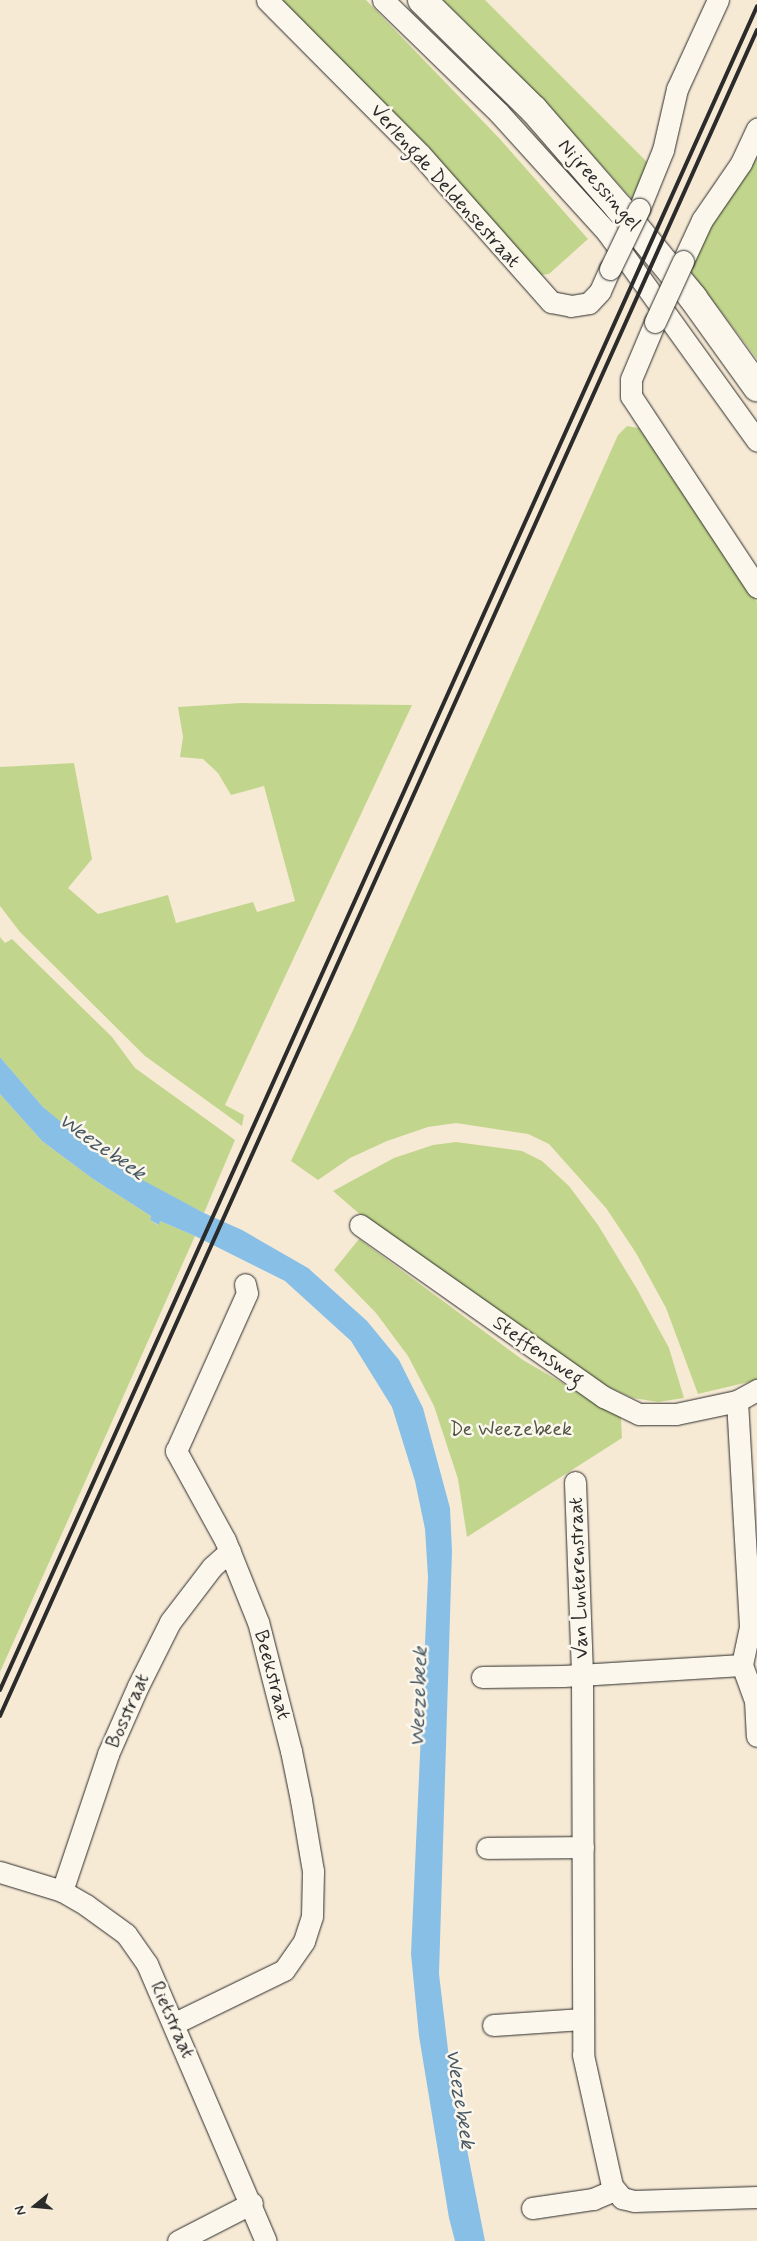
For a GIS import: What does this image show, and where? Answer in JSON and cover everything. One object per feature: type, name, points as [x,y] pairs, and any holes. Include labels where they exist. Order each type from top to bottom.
[{"type":"main road","name":"Nijreessingel","points":[[422,0],[534,110],[620,209],[693,298],[757,387]]},
{"type":"street","name":"Verlengde Deldensestraat","points":[[267,0],[420,154],[551,302],[572,306],[589,303],[600,291],[639,209],[663,150],[678,89],[718,0]]},
{"type":"street","points":[[383,0],[499,113],[607,232],[757,441]]},
{"type":"street","points":[[757,128],[741,163],[702,220],[631,379],[631,396],[757,587]]},
{"type":"street","name":"Steffensweg","points":[[360,1225],[604,1397],[639,1414],[676,1414],[737,1400],[757,1390]]},
{"type":"street","name":"Beekstraat","points":[[174,2023],[284,1970],[304,1941],[312,1916],[313,1871],[292,1751],[258,1622],[214,1517],[176,1451],[247,1293],[245,1284]]},
{"type":"street","points":[[737,1400],[750,1627],[742,1665],[755,1700],[757,1736]]},
{"type":"street","name":"Van Lunterenstraat","points":[[575,1482],[582,1674],[584,2062],[614,2190]]},
{"type":"street","name":"Bosstraat","points":[[62,1891],[108,1754],[146,1670],[170,1622],[212,1567],[230,1552]]},
{"type":"street","name":"Van Lunterenstraat","points":[[482,1676],[582,1674],[742,1665]]},
{"type":"street","points":[[487,1848],[583,1847]]},
{"type":"street","name":"Rietstraat","points":[[0,1872],[62,1891],[126,1934],[147,1964],[174,2023],[252,2203],[266,2241]]},
{"type":"street","points":[[493,2025],[583,2018]]},
{"type":"street","points":[[532,2208],[593,2199],[614,2190],[622,2198],[634,2200],[757,2197]]},
{"type":"street","points":[[178,2241],[252,2203]]},
{"type":"green space","points":[[275,0],[366,0],[499,138],[588,239],[549,274],[531,276]]},
{"type":"green space","points":[[443,0],[485,0],[649,164],[638,206],[544,101]]},
{"type":"green space","points":[[757,148],[757,359],[688,268],[700,242]]},
{"type":"green space","points":[[627,426],[639,428],[757,602],[757,1380],[698,1394],[666,1308],[636,1253],[606,1208],[549,1144],[528,1134],[456,1123],[428,1127],[387,1141],[350,1158],[318,1180],[291,1161],[354,1028],[618,435]]},
{"type":"green space","points":[[241,703],[412,705],[225,1105],[244,1115],[242,1126],[145,1056],[20,932],[0,906],[0,767],[74,763],[92,859],[68,888],[98,914],[168,895],[176,923],[253,902],[257,912],[295,901],[264,786],[231,795],[218,773],[203,759],[180,757],[183,737],[178,707]]},
{"type":"green space","points":[[0,937],[5,943],[12,939],[112,1037],[135,1068],[235,1140],[204,1213],[127,1174],[84,1144],[43,1107],[0,1057]]},
{"type":"green space","points":[[0,1094],[42,1141],[93,1179],[151,1216],[150,1220],[158,1225],[160,1221],[195,1236],[0,1672]]},
{"type":"green space","points":[[456,1142],[522,1151],[542,1161],[569,1186],[598,1225],[637,1289],[669,1348],[684,1398],[658,1402],[633,1398],[606,1386],[378,1230],[333,1191],[394,1158],[433,1145]]},
{"type":"green space","name":"De Weezebeek","points":[[359,1239],[523,1360],[621,1417],[622,1438],[467,1537],[458,1479],[434,1406],[408,1356],[376,1313],[334,1270]]},
{"type":"water","points":[[0,1057],[43,1107],[109,1162],[204,1213],[242,1230],[308,1268],[367,1321],[399,1360],[423,1408],[450,1508],[452,1551],[439,1974],[449,2058],[485,2241],[455,2241],[449,2218],[419,2036],[411,1954],[428,1577],[425,1529],[415,1481],[392,1407],[351,1341],[285,1281],[195,1236],[160,1221],[159,1225],[150,1220],[151,1216],[93,1179],[42,1141],[0,1094]]},
{"type":"railway","points":[[0,1690],[757,6]]},
{"type":"railway","points":[[0,1716],[757,30]]},
{"type":"water label","name":"Weezebeek","points":[[102,1147]]},
{"type":"water label","name":"Weezebeek","points":[[419,1697]]},
{"type":"water label","name":"Weezebeek","points":[[460,2099]]}]
